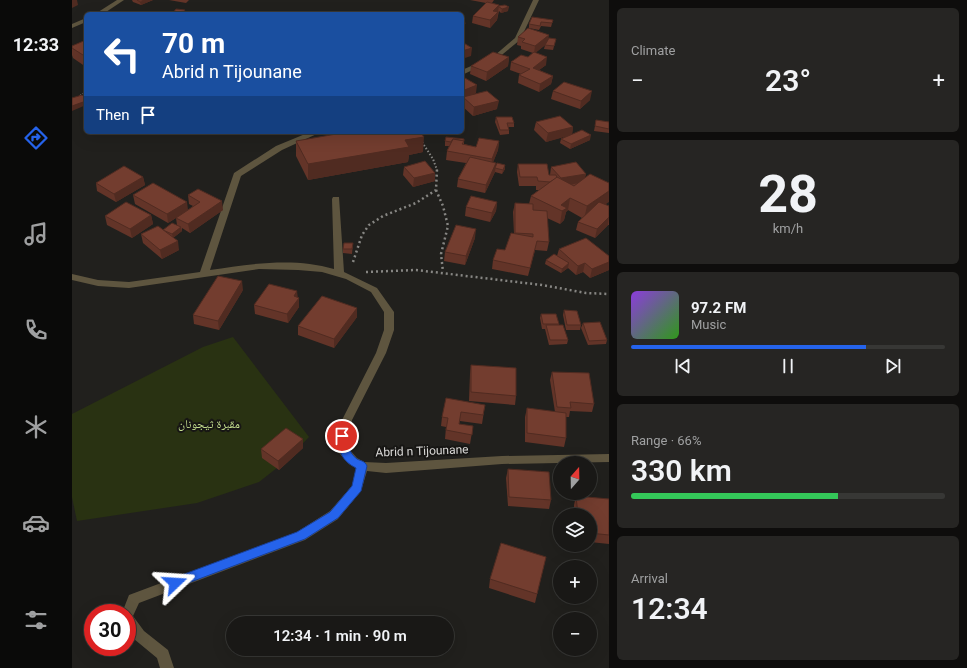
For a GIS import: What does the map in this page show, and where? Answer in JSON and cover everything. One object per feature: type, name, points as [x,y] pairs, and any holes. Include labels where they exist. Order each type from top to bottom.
[{"type":"street","points":[[101,12],[121,0]]},
{"type":"street","points":[[464,72],[496,56],[518,39],[536,0]]},
{"type":"street","points":[[72,26],[84,21]]},
{"type":"street","points":[[204,274],[237,175],[279,148],[312,134]]},
{"type":"street","points":[[336,199],[344,276]]},
{"type":"street","name":"Abrid n Tijounane","points":[[72,277],[98,283],[129,285],[259,266],[323,269],[344,276],[374,290],[389,312],[389,330],[381,353],[347,420],[342,436],[343,450],[353,461],[362,466],[386,468],[502,460],[609,458]]},
{"type":"street","points":[[132,604],[134,599],[301,536],[334,515],[357,488],[362,466]]},
{"type":"street","points":[[136,630],[139,635],[163,654],[167,668]]},
{"type":"path","points":[[78,97],[84,93]]},
{"type":"path","points":[[418,136],[434,160],[439,177],[436,190],[444,206],[448,226],[442,254],[443,272]]},
{"type":"path","points":[[344,276],[362,235],[369,225],[383,216],[416,203],[436,190]]},
{"type":"path","points":[[344,276],[397,268],[443,272],[496,281],[550,286],[594,294],[609,294]]},
{"type":"green space","name":"مقبرة ثيجونان","points":[[233,337],[309,437],[287,460],[259,482],[197,503],[77,521],[72,497],[72,414],[203,347]]},
{"type":"building","points":[[487,2],[499,5],[493,11],[498,12],[490,20],[473,16]]},
{"type":"building","points":[[505,5],[509,7],[502,9],[498,6]]},
{"type":"building","points":[[176,9],[185,10],[184,12],[174,12]]},
{"type":"building","points":[[532,17],[553,20],[552,23],[541,22],[540,26],[529,24]]},
{"type":"building","points":[[528,28],[549,35],[535,46],[522,42],[525,39],[518,37]]},
{"type":"building","points":[[549,38],[556,39],[554,46],[545,45]]},
{"type":"building","points":[[84,41],[84,55],[72,48],[72,46]]},
{"type":"building","points":[[464,43],[472,48],[464,50]]},
{"type":"building","points":[[493,52],[509,57],[487,72],[471,66]]},
{"type":"building","points":[[534,52],[547,57],[533,68],[553,76],[540,84],[519,75],[530,69],[511,62],[521,55],[528,57]]},
{"type":"building","points":[[465,78],[477,85],[464,90]]},
{"type":"building","points":[[564,82],[592,91],[581,101],[553,91]]},
{"type":"building","points":[[487,91],[499,101],[474,107],[464,97]]},
{"type":"building","points":[[82,95],[84,96],[84,102],[72,106],[72,98]]},
{"type":"building","points":[[560,116],[573,127],[548,133],[536,122]]},
{"type":"building","points":[[496,117],[512,117],[514,123],[507,123],[509,130],[500,130]]},
{"type":"building","points":[[596,120],[609,122],[609,129],[595,126]]},
{"type":"building","points":[[582,130],[591,135],[571,144],[561,139]]},
{"type":"building","points":[[336,134],[422,134],[424,137],[405,140],[409,147],[308,164],[296,141]]},
{"type":"building","points":[[446,137],[464,139],[464,141],[453,139],[451,142],[445,141]]},
{"type":"building","points":[[479,138],[499,141],[492,159],[447,151],[453,139],[464,141],[462,144],[476,147]]},
{"type":"building","points":[[470,157],[496,163],[486,185],[458,179]]},
{"type":"building","points":[[425,161],[435,173],[414,178],[404,167]]},
{"type":"building","points":[[576,162],[586,174],[561,178],[551,167]]},
{"type":"building","points":[[497,163],[505,165],[503,170],[495,168]]},
{"type":"building","points":[[518,164],[547,164],[549,175],[556,175],[557,178],[550,182],[538,181],[537,177],[520,177]]},
{"type":"building","points":[[124,166],[143,177],[114,194],[96,183]]},
{"type":"building","points":[[590,174],[609,183],[609,191],[587,206],[570,198],[561,205],[567,208],[562,211],[531,196],[557,177],[574,186]]},
{"type":"building","points":[[153,183],[187,202],[167,214],[133,195]]},
{"type":"building","points":[[198,189],[222,201],[188,224],[176,218],[200,202],[188,195]]},
{"type":"building","points":[[471,196],[497,202],[492,213],[466,207]]},
{"type":"building","points":[[126,202],[151,215],[130,229],[105,216]]},
{"type":"building","points":[[599,202],[609,206],[609,217],[597,229],[578,222]]},
{"type":"building","points":[[515,203],[533,204],[533,210],[547,211],[549,242],[537,241],[530,268],[493,260],[497,249],[505,250],[511,233],[533,237],[533,234],[515,233]]},
{"type":"building","points":[[172,223],[181,227],[172,234],[163,230]]},
{"type":"building","points":[[456,225],[476,229],[466,256],[445,252]]},
{"type":"building","points":[[158,226],[178,241],[160,250],[141,234]]},
{"type":"building","points":[[586,238],[609,256],[609,262],[592,269],[585,263],[578,266],[559,249]]},
{"type":"building","points":[[344,243],[353,243],[352,249],[343,249]]},
{"type":"building","points":[[554,254],[569,263],[562,269],[546,260]]},
{"type":"building","points":[[218,276],[242,281],[218,321],[193,315]]},
{"type":"building","points":[[269,284],[297,291],[294,296],[299,298],[287,314],[254,305]]},
{"type":"building","points":[[322,296],[357,308],[334,339],[298,326]]},
{"type":"building","points":[[564,310],[577,311],[581,325],[567,325]]},
{"type":"building","points":[[541,314],[556,314],[559,324],[543,324]]},
{"type":"building","points":[[600,322],[607,340],[589,341],[583,323]]},
{"type":"building","points":[[546,325],[563,325],[568,340],[550,340]]},
{"type":"building","points":[[471,365],[516,368],[516,396],[471,392]]},
{"type":"building","points":[[552,372],[589,373],[594,404],[570,402],[571,408],[557,407]]},
{"type":"building","points":[[446,398],[485,405],[483,415],[461,412],[459,424],[473,426],[472,435],[446,430],[448,418],[442,417]]},
{"type":"building","points":[[527,408],[566,413],[566,438],[527,433]]},
{"type":"building","points":[[286,428],[303,439],[278,461],[261,449]]},
{"type":"building","points":[[508,469],[549,472],[551,500],[509,497]]},
{"type":"building","points":[[597,498],[609,499],[609,535],[597,534],[597,508],[577,508],[576,500],[597,500]]},
{"type":"building","points":[[501,543],[546,557],[537,594],[490,579]]},
{"type":"route","points":[[175,583],[301,536],[334,515],[357,488],[362,466],[353,461],[343,450],[342,436]]}]
